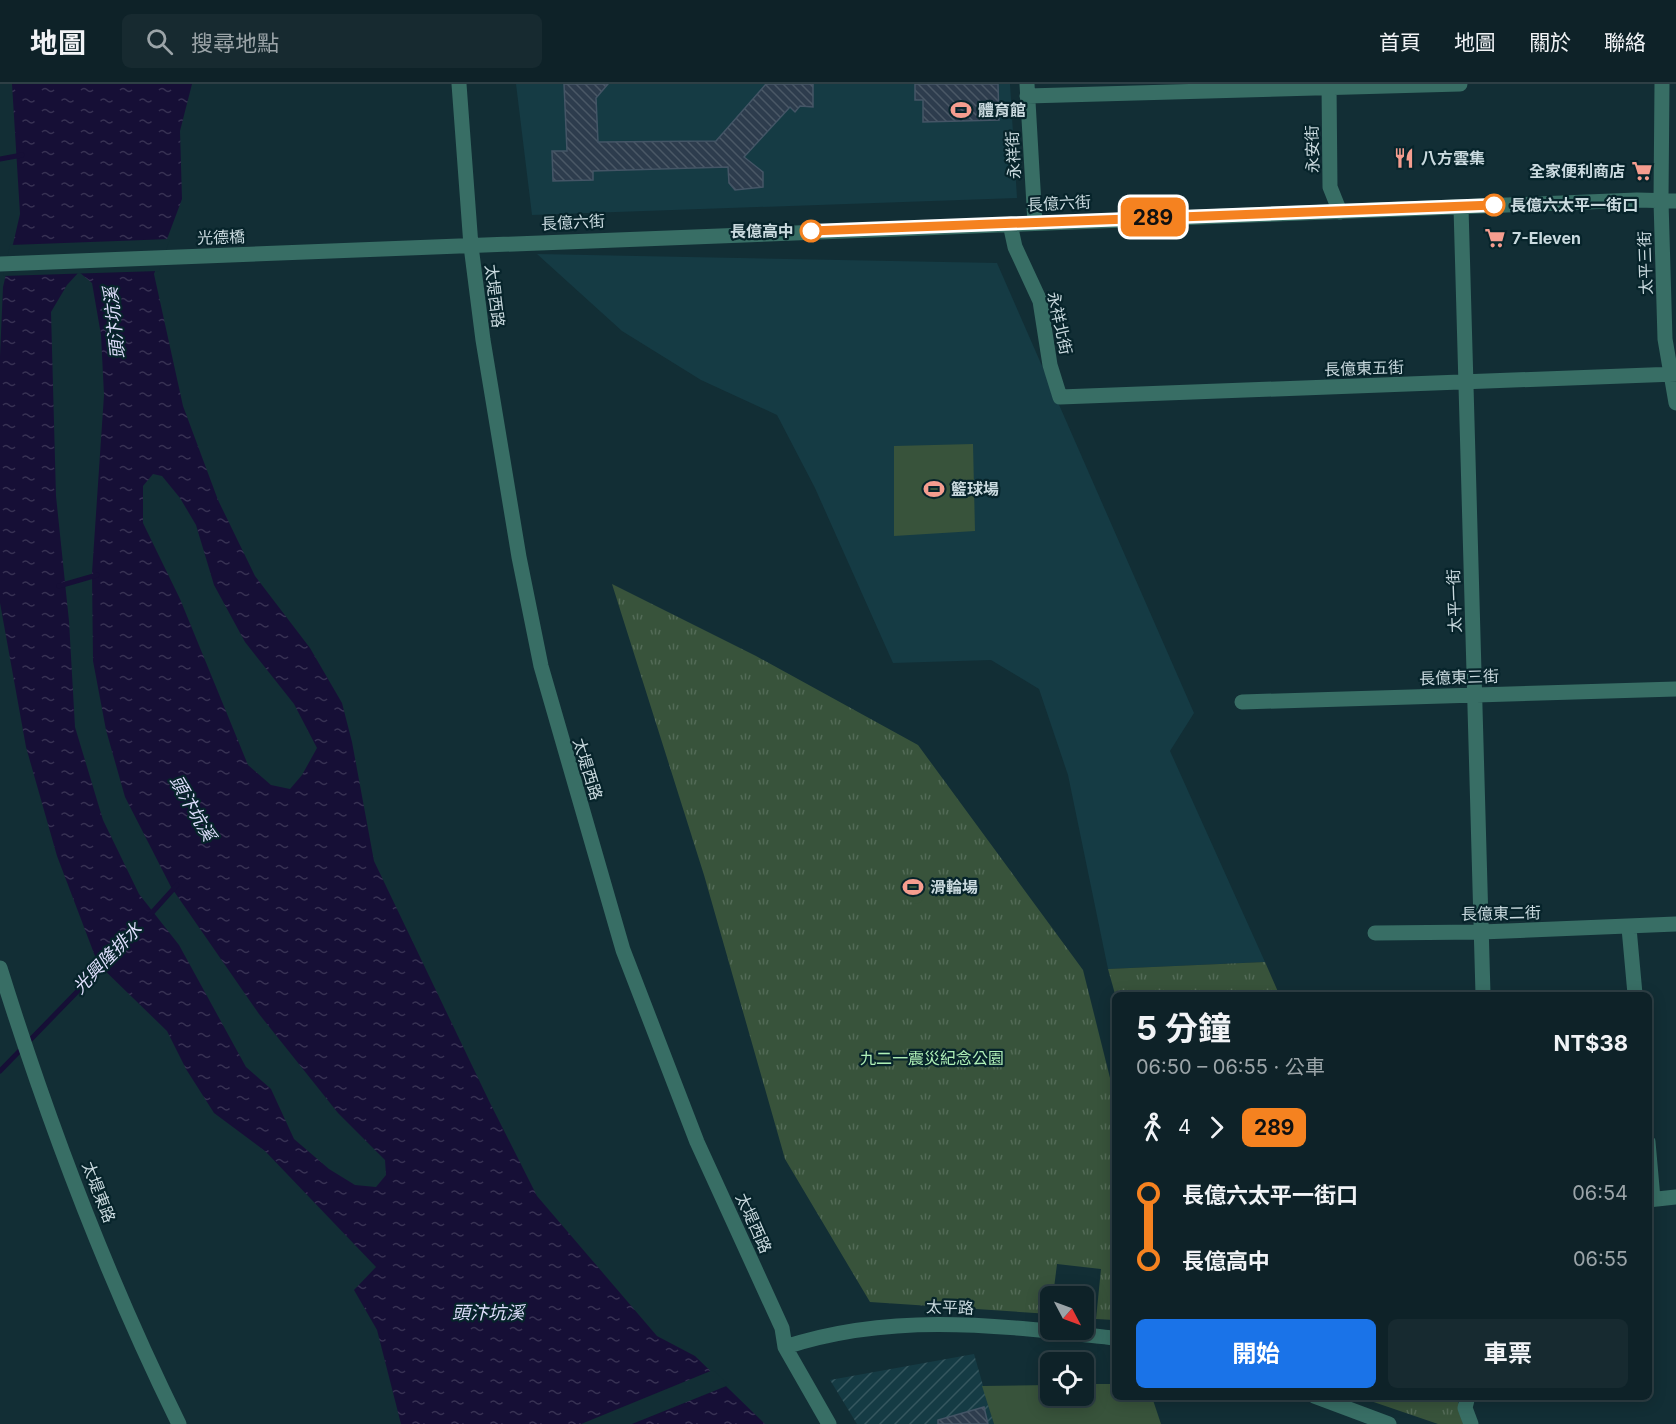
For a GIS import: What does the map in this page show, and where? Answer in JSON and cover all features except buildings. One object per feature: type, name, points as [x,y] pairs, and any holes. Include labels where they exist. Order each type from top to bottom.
[{"type":"street","name":"太堤西路","points":[[459,84],[471,246],[483,340],[519,557],[541,666],[559,735],[623,950],[697,1142],[782,1328],[785,1347],[828,1424]]},
{"type":"street","points":[[1027,90],[1460,84]]},
{"type":"street","name":"太平三街","points":[[1662,84],[1668,201],[1665,339],[1673,374],[1676,403]]},
{"type":"street","name":"永安街","points":[[1329,86],[1330,187],[1340,212]]},
{"type":"street","name":"永祥街","points":[[1027,90],[1035,223]]},
{"type":"street","name":"長億六街","points":[[443,246],[1668,201]]},
{"type":"street","name":"太平一街","points":[[1461,207],[1483,992]]},
{"type":"street","name":"永祥北街","points":[[1010,224],[1014,247],[1040,301],[1050,365],[1060,397]]},
{"type":"street","name":"光德橋","points":[[0,264],[443,246]]},
{"type":"street","name":"長億東五街","points":[[1060,397],[1673,374]]},
{"type":"street","name":"長億東三街","points":[[1242,702],[1676,689]]},
{"type":"street","name":"長億東二街","points":[[1375,933],[1629,928],[1676,924]]},
{"type":"street","points":[[1629,928],[1635,992]]},
{"type":"street","name":"太堤東路","points":[[0,968],[20,1036],[93,1227],[179,1424]]},
{"type":"street","points":[[1652,1199],[1676,1197]]},
{"type":"street","name":"太平路","points":[[785,1347],[819,1336],[896,1324],[940,1323],[1112,1338]]},
{"type":"street","points":[[1325,1400],[1389,1424]]},
{"type":"street","points":[[1467,1400],[1465,1408],[1471,1424]]},
{"type":"shaded area","name":"長億高中","points":[[516,84],[1010,84],[1017,198],[532,215]]},
{"type":"shaded area","name":"長億高中","points":[[537,254],[997,263],[1194,713],[1170,751],[1265,962],[1108,969],[1068,775],[1039,689],[991,660],[893,663],[815,488],[777,415],[701,380],[622,331]]},
{"type":"shaded area","points":[[974,1354],[994,1424],[857,1424],[830,1380]]},
{"type":"green space","name":"籃球場","points":[[973,444],[975,531],[894,536],[894,446]]},
{"type":"green space","name":"九二一震災紀念公園","points":[[612,584],[756,656],[918,745],[1083,970],[1112,1086],[1112,1320],[1096,1319],[1101,1269],[1057,1264],[1054,1286],[1040,1286],[1040,1313],[870,1302],[785,1159],[704,875]]},
{"type":"green space","name":"滑輪場","points":[[914,874],[923,885],[926,894],[921,902],[916,904],[906,898],[901,887],[902,879]]},
{"type":"green space","points":[[1265,962],[1278,992],[1114,992],[1108,969]]},
{"type":"green space","points":[[1094,1384],[1112,1384],[1112,1400],[1153,1400],[1161,1424],[994,1424],[982,1386],[1040,1385],[1040,1406],[1094,1406]]},
{"type":"green space","points":[[1368,1400],[1457,1400],[1463,1424],[1438,1424]]},
{"type":"water","name":"頭汴坑溪","points":[[12,84],[192,84],[180,131],[182,199],[154,274],[183,406],[218,500],[255,576],[310,648],[342,703],[352,742],[374,861],[537,1196],[657,1336],[695,1356],[765,1424],[401,1424],[377,1330],[354,1290],[376,1267],[265,1151],[214,1113],[186,1069],[167,1031],[98,964],[57,856],[26,747],[0,603],[0,356],[3,287],[20,214]],"holes":[[[79,272],[92,283],[101,335],[104,395],[92,573],[93,661],[106,730],[125,797],[171,887],[259,1014],[338,1113],[385,1160],[386,1175],[376,1187],[355,1185],[329,1169],[294,1139],[271,1089],[246,1067],[179,945],[139,894],[103,820],[75,727],[69,621],[56,496],[51,312],[67,285]],[[153,474],[162,476],[180,498],[196,525],[214,585],[245,642],[294,704],[317,748],[302,775],[290,789],[271,785],[248,765],[180,599],[143,523],[143,486]]]},
{"type":"pier","points":[[170,239],[159,271],[3,276],[10,245]]},
{"type":"pier","points":[[713,1370],[729,1385],[632,1424],[581,1424]]},
{"type":"waterway","points":[[0,159],[22,155]]},
{"type":"waterway","points":[[59,586],[97,575]]},
{"type":"waterway","name":"光興隆排水","points":[[149,916],[177,885]]},
{"type":"waterway","name":"光興隆排水","points":[[0,1071],[106,962]]},
{"type":"bus line","name":"289","points":[[811,231],[1494,205]]},
{"type":"place","name":"體育館","points":[[961,110]]},
{"type":"place","name":"八方雲集","points":[[1404,158]]},
{"type":"place","name":"全家便利商店","points":[[1642,171]]},
{"type":"place","name":"長億六太平一街口","points":[[1494,205]]},
{"type":"place","name":"長億高中","points":[[811,231]]},
{"type":"place","name":"7-Eleven","points":[[1495,238]]},
{"type":"place","name":"籃球場","points":[[934,489]]},
{"type":"place","name":"滑輪場","points":[[913,887]]}]
